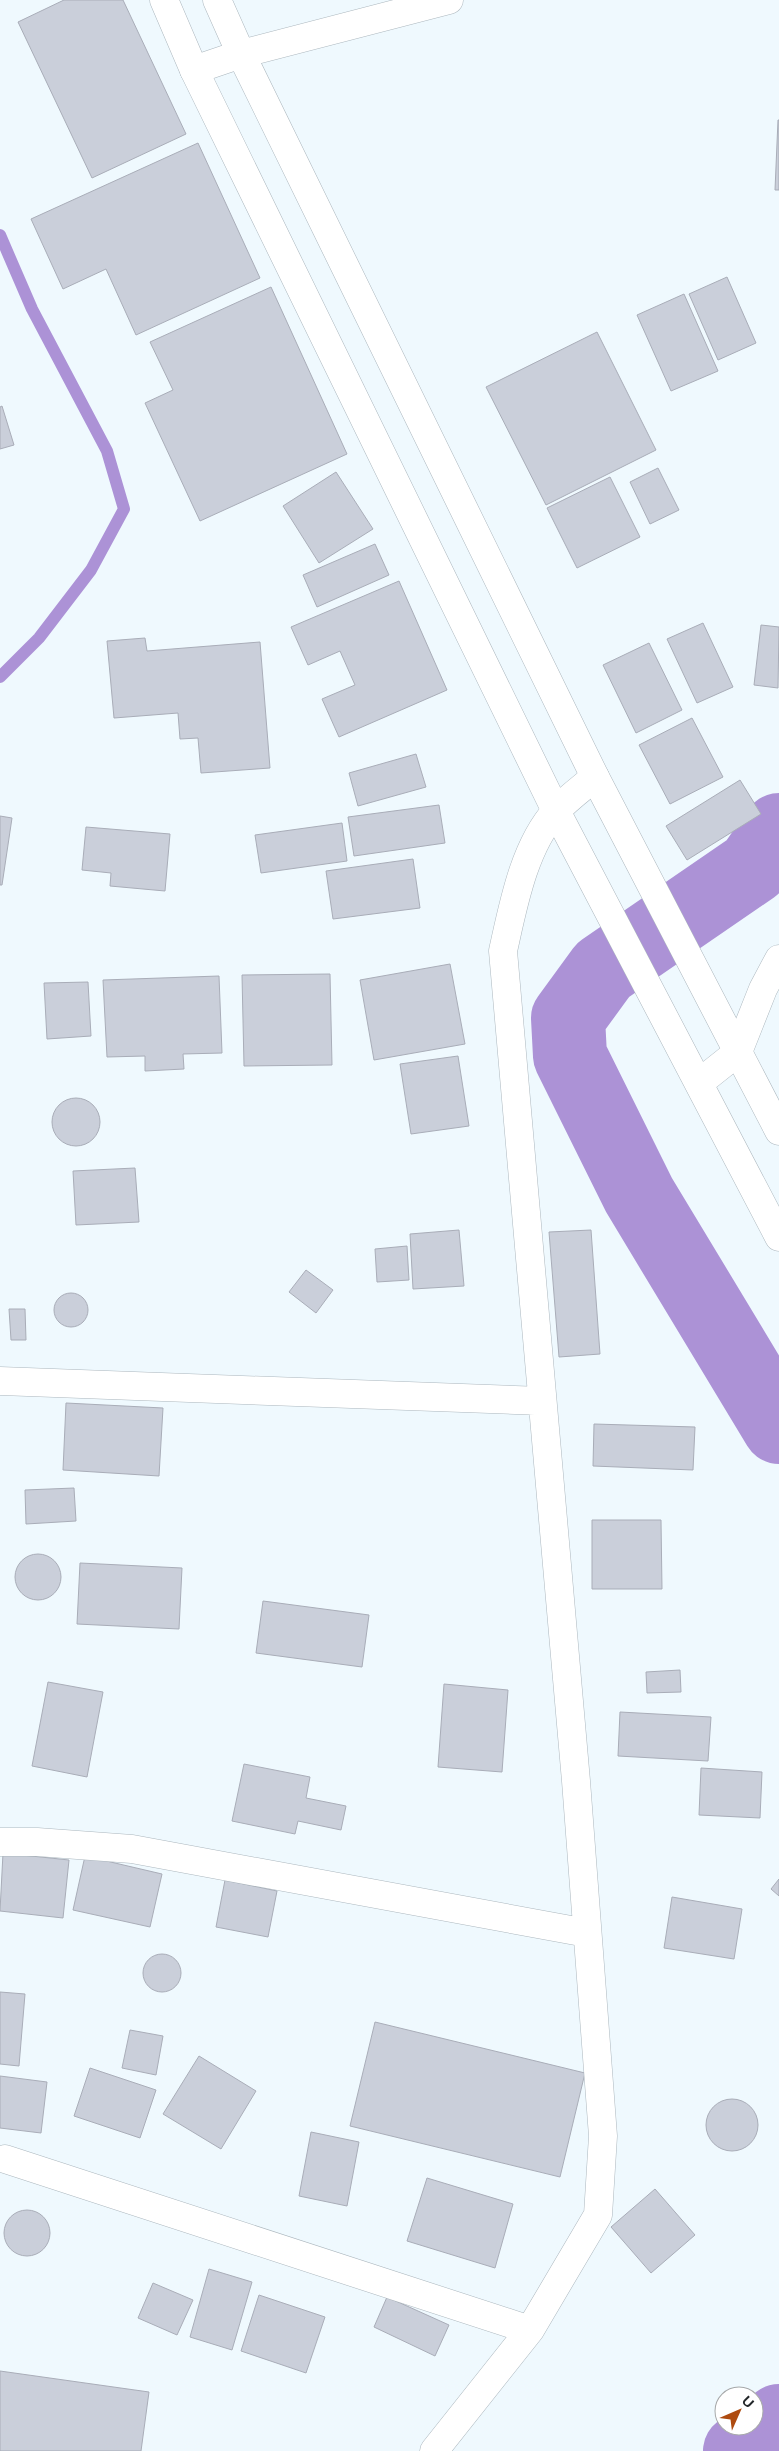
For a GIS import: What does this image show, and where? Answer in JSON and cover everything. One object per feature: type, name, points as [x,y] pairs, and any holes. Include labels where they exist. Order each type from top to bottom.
[{"type":"main road","points":[[164,0],[194,70],[556,811],[616,922],[648,988],[779,1237]]},
{"type":"main road","points":[[217,0],[240,54],[594,778],[779,1131]]},
{"type":"main road","points":[[194,70],[240,54],[449,0]]},
{"type":"main road","points":[[434,2451],[530,2330],[598,2215],[602,2136],[576,1781],[503,951],[518,883],[533,850],[556,811],[594,778]]},
{"type":"main road","points":[[699,1083],[738,1052],[763,989],[779,959]]},
{"type":"main road","points":[[0,1381],[542,1401]]},
{"type":"main road","points":[[0,1842],[37,1842],[132,1849],[587,1933]]},
{"type":"main road","points":[[5,2159],[530,2330]]},
{"type":"building","points":[[64,0],[123,0],[186,134],[92,178],[18,22]]},
{"type":"building","points":[[778,120],[779,190],[775,190]]},
{"type":"building","points":[[198,143],[260,278],[136,335],[106,269],[63,289],[31,219]]},
{"type":"building","points":[[727,277],[756,343],[718,360],[689,294]]},
{"type":"building","points":[[271,287],[347,454],[200,521],[145,403],[173,390],[150,342]]},
{"type":"building","points":[[684,294],[718,371],[671,391],[637,315]]},
{"type":"building","points":[[597,332],[656,450],[546,505],[486,387]]},
{"type":"building","points":[[2,406],[14,445],[0,449],[0,407]]},
{"type":"building","points":[[658,468],[679,510],[650,524],[630,482]]},
{"type":"building","points":[[336,472],[373,529],[319,563],[283,506]]},
{"type":"building","points":[[610,477],[640,537],[577,568],[547,508]]},
{"type":"building","points":[[375,544],[389,575],[317,607],[303,575]]},
{"type":"building","points":[[399,581],[447,690],[339,737],[322,699],[355,685],[340,651],[308,665],[291,627]]},
{"type":"building","points":[[703,623],[733,687],[697,703],[667,639]]},
{"type":"building","points":[[761,625],[779,627],[778,688],[754,685]]},
{"type":"building","points":[[145,638],[147,651],[260,642],[270,768],[201,773],[198,738],[180,739],[178,713],[114,718],[107,641]]},
{"type":"building","points":[[649,643],[682,710],[636,733],[603,665]]},
{"type":"building","points":[[692,718],[723,777],[670,804],[639,745]]},
{"type":"building","points":[[416,754],[426,787],[358,806],[349,773]]},
{"type":"building","points":[[740,780],[761,814],[687,860],[666,826]]},
{"type":"building","points":[[439,805],[445,843],[354,856],[348,817]]},
{"type":"building","points":[[0,816],[12,818],[2,885],[0,885]]},
{"type":"building","points":[[342,823],[347,861],[261,873],[255,835]]},
{"type":"building","points":[[86,827],[170,834],[165,891],[110,886],[111,873],[82,870]]},
{"type":"building","points":[[413,859],[420,908],[333,919],[326,871]]},
{"type":"building","points":[[450,964],[465,1044],[374,1060],[360,980]]},
{"type":"building","points":[[330,974],[332,1065],[244,1066],[242,975]]},
{"type":"building","points":[[219,976],[222,1053],[183,1054],[184,1069],[145,1071],[145,1056],[107,1057],[103,980]]},
{"type":"building","points":[[88,982],[91,1036],[47,1039],[44,983]]},
{"type":"building","points":[[458,1056],[469,1126],[411,1134],[400,1064]]},
{"type":"building","points":[[76,1098],[85,1100],[93,1105],[98,1113],[100,1122],[98,1131],[93,1139],[85,1144],[76,1146],[67,1144],[59,1139],[54,1131],[52,1122],[54,1113],[59,1105],[67,1100]]},
{"type":"building","points":[[135,1168],[139,1222],[76,1225],[73,1171]]},
{"type":"building","points":[[459,1230],[464,1286],[413,1289],[410,1234]]},
{"type":"building","points":[[591,1230],[600,1354],[559,1357],[549,1232]]},
{"type":"building","points":[[407,1246],[409,1280],[377,1282],[375,1249]]},
{"type":"building","points":[[306,1270],[333,1290],[316,1313],[289,1292]]},
{"type":"building","points":[[71,1293],[78,1294],[83,1298],[87,1303],[87,1317],[83,1322],[78,1326],[71,1327],[64,1326],[59,1322],[55,1317],[54,1310],[55,1303],[59,1298],[64,1294]]},
{"type":"building","points":[[9,1309],[25,1309],[26,1340],[11,1340]]},
{"type":"building","points":[[66,1403],[163,1408],[159,1476],[63,1470]]},
{"type":"building","points":[[594,1424],[695,1427],[693,1470],[593,1466]]},
{"type":"building","points":[[74,1488],[76,1521],[26,1524],[25,1490]]},
{"type":"building","points":[[592,1520],[661,1520],[662,1589],[592,1589]]},
{"type":"building","points":[[38,1554],[51,1558],[57,1564],[61,1577],[57,1590],[51,1596],[38,1600],[25,1596],[19,1590],[15,1577],[19,1564],[25,1558]]},
{"type":"building","points":[[80,1563],[182,1568],[179,1629],[77,1624]]},
{"type":"building","points":[[263,1601],[369,1615],[362,1667],[256,1653]]},
{"type":"building","points":[[680,1670],[681,1692],[647,1693],[646,1672]]},
{"type":"building","points":[[48,1682],[103,1692],[87,1777],[32,1766]]},
{"type":"building","points":[[444,1684],[508,1690],[502,1772],[438,1767]]},
{"type":"building","points":[[620,1712],[711,1717],[708,1761],[618,1756]]},
{"type":"building","points":[[244,1764],[310,1777],[306,1798],[346,1806],[341,1830],[298,1821],[295,1834],[232,1821]]},
{"type":"building","points":[[701,1768],[762,1772],[760,1818],[699,1815]]},
{"type":"building","points":[[3,1853],[69,1860],[63,1918],[0,1911]]},
{"type":"building","points":[[85,1856],[162,1874],[150,1927],[73,1910]]},
{"type":"building","points":[[779,1879],[779,1896],[771,1889]]},
{"type":"building","points":[[225,1880],[277,1891],[268,1937],[216,1927]]},
{"type":"building","points":[[672,1897],[742,1909],[734,1959],[664,1948]]},
{"type":"building","points":[[162,1954],[176,1959],[181,1973],[176,1987],[162,1992],[148,1987],[143,1973],[148,1959]]},
{"type":"building","points":[[0,1992],[25,1994],[19,2066],[0,2064]]},
{"type":"building","points":[[375,2022],[585,2073],[560,2177],[350,2126]]},
{"type":"building","points":[[130,2030],[163,2036],[156,2075],[122,2068]]},
{"type":"building","points":[[199,2056],[256,2091],[221,2149],[163,2114]]},
{"type":"building","points":[[90,2068],[156,2090],[140,2138],[74,2116]]},
{"type":"building","points":[[0,2076],[47,2082],[41,2133],[0,2128]]},
{"type":"building","points":[[727,2099],[737,2099],[751,2106],[758,2120],[758,2130],[751,2144],[737,2151],[727,2151],[717,2147],[710,2140],[706,2130],[706,2120],[710,2110],[717,2103]]},
{"type":"building","points":[[311,2132],[359,2142],[347,2206],[299,2196]]},
{"type":"building","points":[[427,2178],[513,2204],[495,2268],[407,2241]]},
{"type":"building","points":[[655,2189],[695,2235],[651,2273],[611,2227]]},
{"type":"building","points":[[27,2210],[40,2214],[46,2220],[50,2233],[46,2246],[40,2252],[27,2256],[14,2252],[8,2246],[4,2233],[8,2220],[14,2214]]},
{"type":"building","points":[[209,2269],[252,2282],[232,2350],[190,2337]]},
{"type":"building","points":[[153,2283],[193,2300],[177,2335],[138,2318]]},
{"type":"building","points":[[259,2295],[325,2317],[306,2373],[241,2351]]},
{"type":"building","points":[[387,2297],[449,2325],[435,2356],[374,2327]]},
{"type":"building","points":[[0,2371],[149,2392],[141,2451],[0,2451]]},
{"type":"waterway","points":[[0,235],[32,309],[107,451],[124,509],[91,570],[39,638],[0,677]]},
{"type":"waterway","points":[[779,830],[753,867],[603,970],[568,1018],[570,1056],[639,1195],[779,1427]]},
{"type":"waterway","points":[[740,2451],[779,2421]]}]
